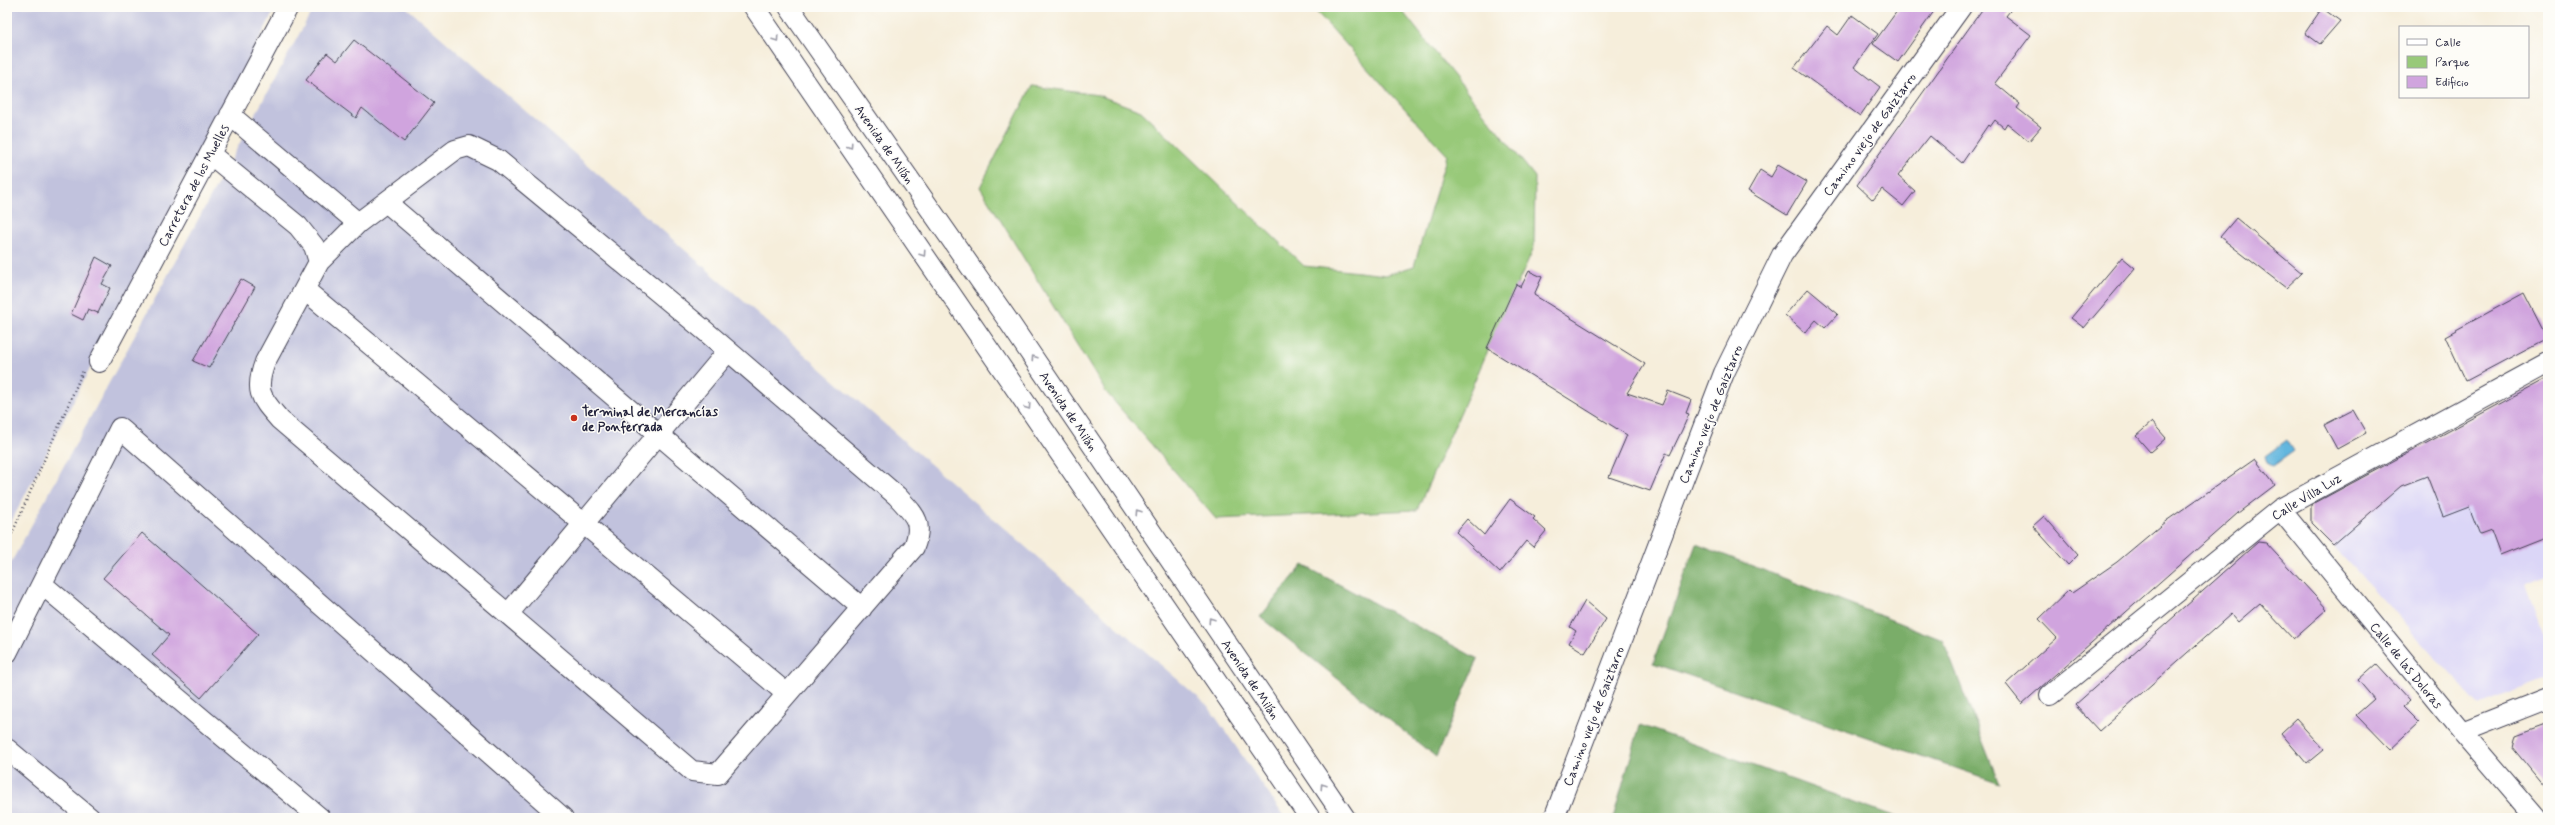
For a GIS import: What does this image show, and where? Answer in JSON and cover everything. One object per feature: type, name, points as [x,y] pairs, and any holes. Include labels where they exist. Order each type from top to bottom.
[{"type":"street","name":"Carretera de los Muelles","points":[[99,362],[288,7]]},
{"type":"street","points":[[754,7],[1310,818]]},
{"type":"street","name":"Avenida de Milán","points":[[789,7],[1007,319],[1345,818]]},
{"type":"street","name":"Camino viejo de Gaiztarro","points":[[1554,818],[1724,373],[1782,255],[1961,7]]},
{"type":"street","points":[[230,115],[358,223]]},
{"type":"street","points":[[469,146],[485,152],[498,160],[728,351],[896,496],[917,518],[919,534],[914,547],[718,774],[692,770],[280,420],[262,399],[260,377],[265,362],[319,262],[358,223],[455,150],[469,146]]},
{"type":"street","points":[[210,154],[298,226],[314,246],[319,262]]},
{"type":"street","points":[[386,202],[862,608]]},
{"type":"street","points":[[305,290],[582,524],[787,694]]},
{"type":"street","points":[[508,614],[728,351]]},
{"type":"street","name":"Calle Villa Luz","points":[[2050,695],[2280,509],[2548,363]]},
{"type":"street","points":[[7,653],[43,585],[120,428],[563,818]]},
{"type":"street","name":"Calle de las Doloras","points":[[2280,509],[2462,732],[2536,818]]},
{"type":"street","points":[[43,585],[320,818]]},
{"type":"street","points":[[2462,732],[2548,698]]},
{"type":"street","points":[[7,749],[90,818]]},
{"type":"path","points":[[7,545],[87,363],[99,362]]},
{"type":"shaded area","points":[[7,7],[276,7],[7,530]]},
{"type":"shaded area","points":[[314,7],[406,7],[1208,706],[1285,818],[7,818],[7,570]]},
{"type":"shaded area","points":[[2548,430],[2548,573],[2525,583],[2548,646],[2548,678],[2479,705],[2333,545],[2401,486]]},
{"type":"green space","points":[[1312,7],[1399,7],[1535,177],[1534,247],[1417,510],[1216,519],[1106,392],[980,187],[1032,86],[1098,95],[1141,111],[1304,266],[1386,275],[1414,266],[1447,155]]},
{"type":"green space","points":[[1696,544],[1943,640],[1999,783],[1653,663]]},
{"type":"green space","points":[[1303,565],[1478,659],[1436,757],[1260,617]]},
{"type":"green space","points":[[1640,725],[1899,818],[1613,818]]},
{"type":"water","points":[[2287,440],[2294,451],[2273,466],[2267,463],[2265,456]]},
{"type":"building","points":[[1900,7],[1937,7],[1898,62],[1873,44]]},
{"type":"building","points":[[1984,7],[2013,7],[2006,16],[2031,35],[1995,83],[2020,104],[2017,108],[2041,127],[2029,141],[2007,123],[2004,128],[1995,120],[1990,127],[1988,125],[1962,163],[1930,136],[1898,176],[1915,191],[1903,206],[1882,189],[1873,200],[1857,185]]},
{"type":"building","points":[[2322,8],[2340,21],[2320,44],[2305,33]]},
{"type":"building","points":[[1852,15],[1878,34],[1854,67],[1880,87],[1860,116],[1794,68],[1827,26],[1838,35]]},
{"type":"building","points":[[354,40],[434,103],[404,142],[362,108],[356,118],[306,80],[327,53],[337,61]]},
{"type":"building","points":[[1778,165],[1807,182],[1787,215],[1748,191],[1760,170],[1771,177]]},
{"type":"building","points":[[2236,218],[2302,273],[2286,288],[2220,237]]},
{"type":"building","points":[[96,257],[112,266],[102,284],[110,288],[98,313],[88,309],[83,320],[71,314]]},
{"type":"building","points":[[2122,257],[2135,268],[2084,328],[2071,318]]},
{"type":"building","points":[[1529,271],[1542,277],[1534,295],[1645,364],[1627,393],[1662,405],[1668,391],[1691,400],[1686,413],[1689,414],[1682,430],[1670,455],[1666,453],[1650,491],[1609,477],[1627,435],[1487,348],[1516,284],[1521,287]]},
{"type":"building","points":[[241,279],[255,287],[209,368],[193,361]]},
{"type":"building","points":[[1808,289],[1838,314],[1825,328],[1816,320],[1805,333],[1785,315]]},
{"type":"building","points":[[2524,293],[2547,338],[2466,381],[2445,336]]},
{"type":"building","points":[[2548,378],[2548,536],[2500,555],[2491,531],[2480,535],[2469,507],[2443,517],[2427,476],[2401,486],[2333,545],[2311,523],[2311,505]]},
{"type":"building","points":[[2353,410],[2366,433],[2337,449],[2324,425]]},
{"type":"building","points":[[2152,422],[2166,438],[2150,452],[2136,436]]},
{"type":"building","points":[[2255,459],[2275,485],[2238,513],[2022,704],[2006,684],[2057,638],[2039,619],[2069,590],[2072,593],[2117,562],[2166,521]]},
{"type":"building","points":[[1510,499],[1535,517],[1533,519],[1546,531],[1533,547],[1526,541],[1500,573],[1456,532],[1467,519],[1484,535]]},
{"type":"building","points":[[2044,516],[2078,555],[2068,565],[2033,526]]},
{"type":"building","points":[[142,533],[258,634],[201,698],[152,655],[169,635],[103,578]]},
{"type":"building","points":[[2258,542],[2266,543],[2327,609],[2293,639],[2260,603],[2238,622],[2231,614],[2099,731],[2075,705]]},
{"type":"building","points":[[1585,601],[1606,619],[1585,653],[1569,643],[1576,631],[1570,627]]},
{"type":"building","points":[[2376,664],[2410,701],[2403,707],[2419,723],[2390,750],[2356,715],[2374,699],[2358,680]]},
{"type":"building","points":[[2296,719],[2324,750],[2307,764],[2281,733]]},
{"type":"building","points":[[2548,723],[2548,791],[2512,747],[2515,735]]},
{"type":"place","name":"Terminal de Mercancías de Ponferrada","points":[[574,418]]}]
